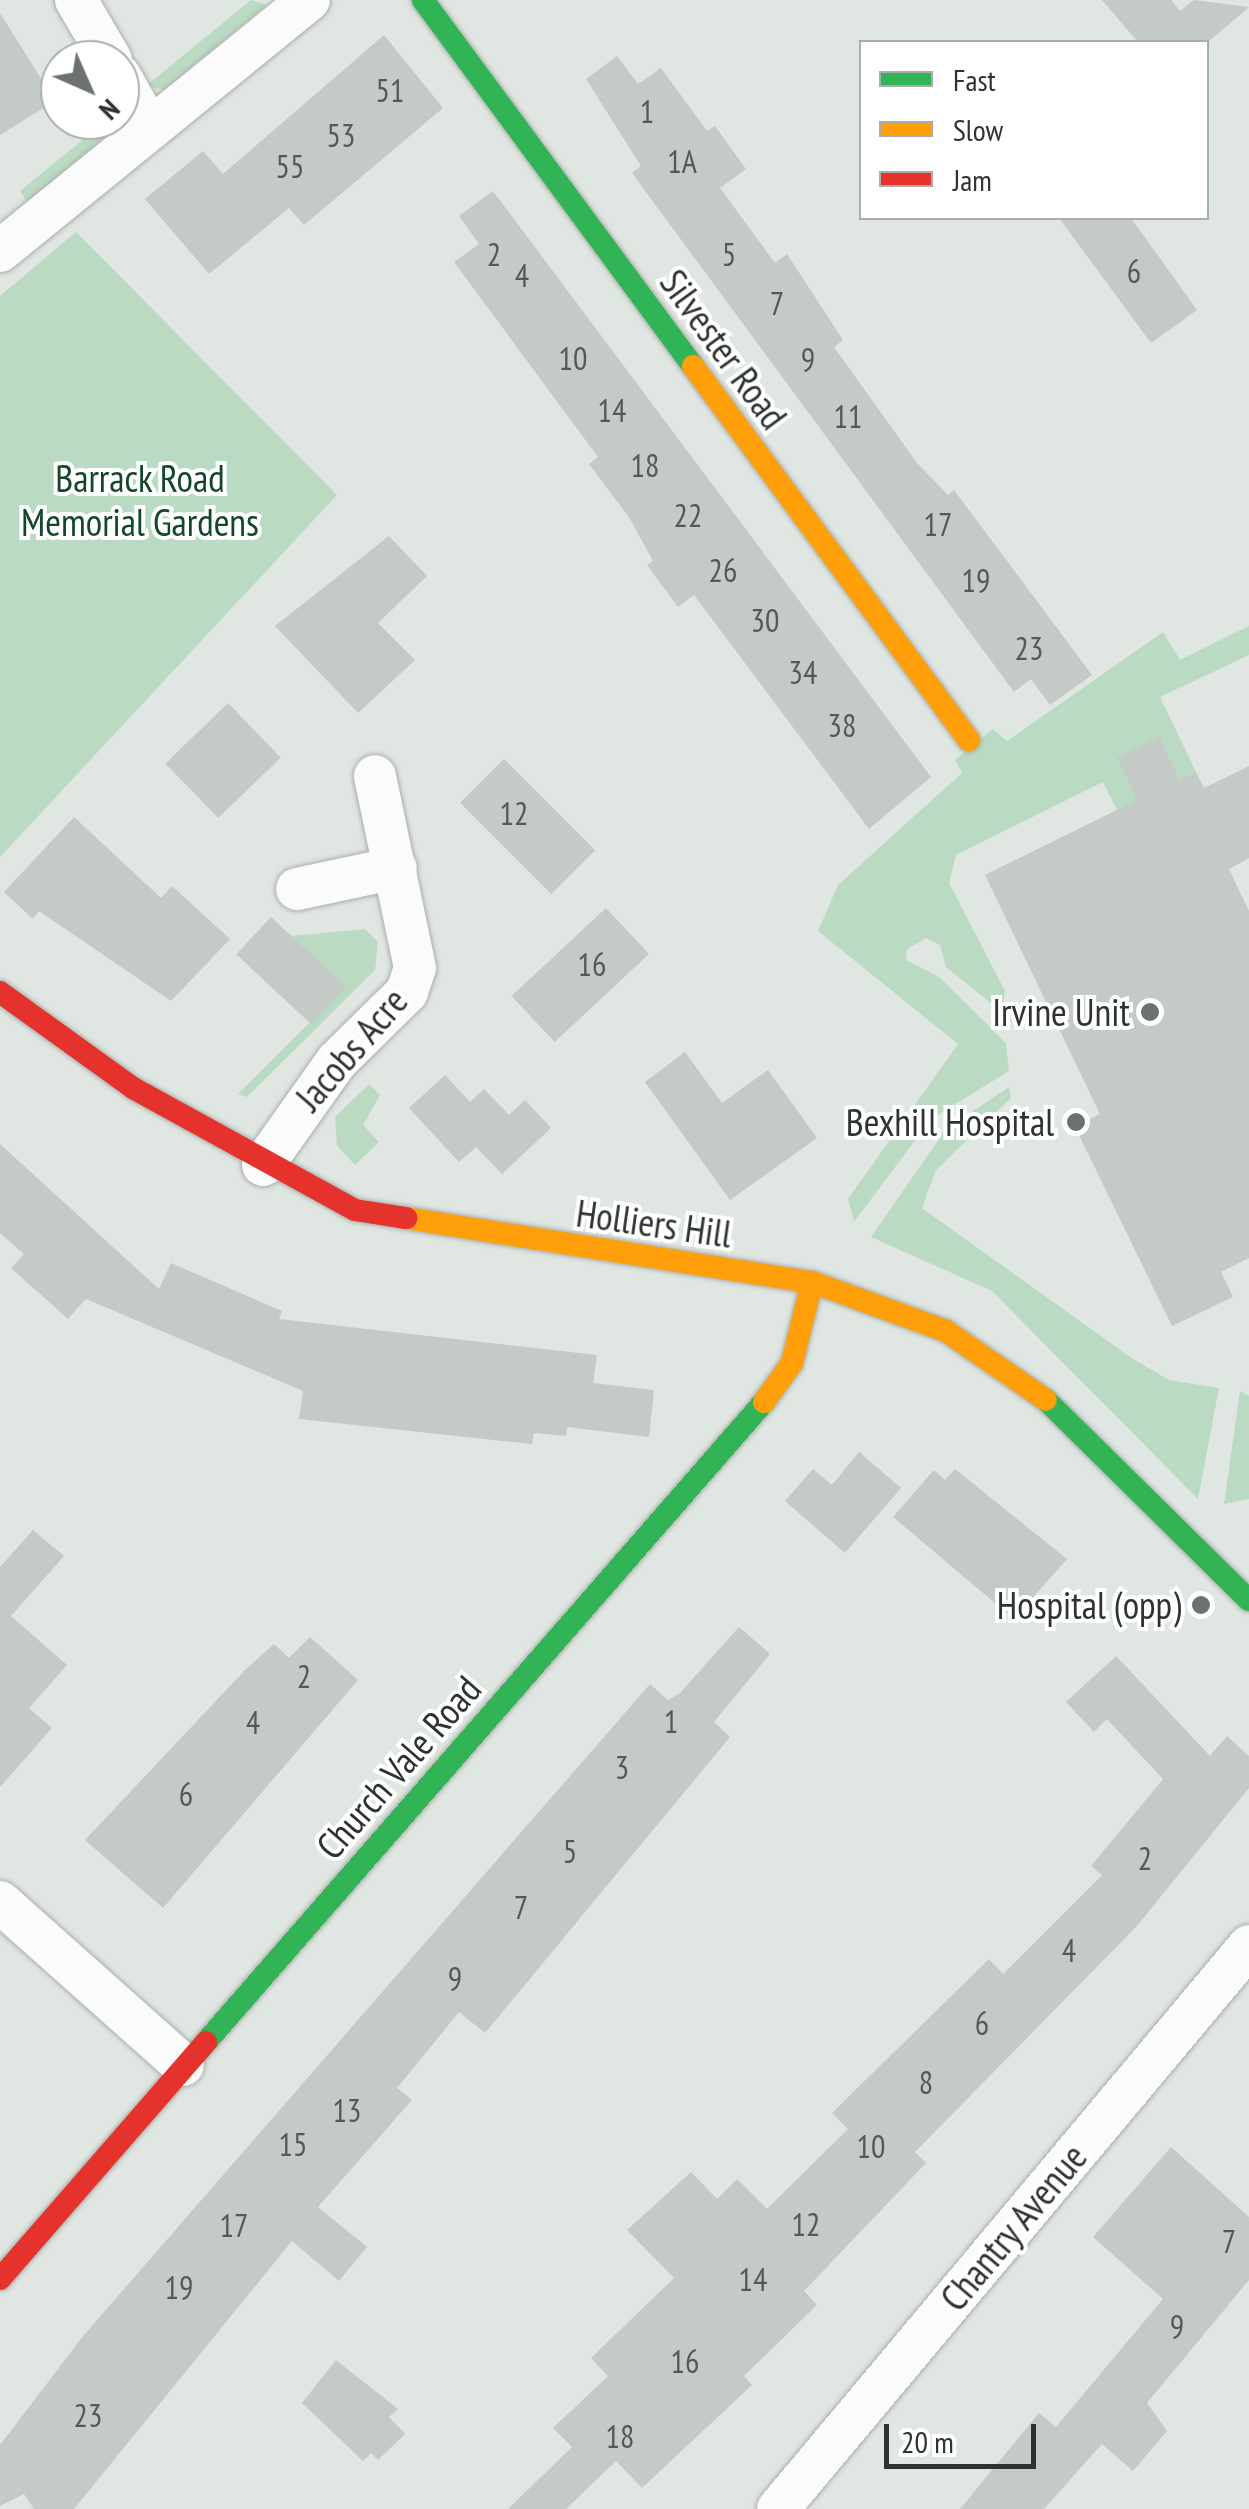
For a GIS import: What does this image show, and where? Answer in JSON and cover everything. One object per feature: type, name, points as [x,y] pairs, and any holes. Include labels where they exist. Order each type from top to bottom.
[{"type":"street","points":[[76,0],[99,40]]},
{"type":"street","points":[[0,251],[309,0]]},
{"type":"street","name":"Silvester Road","points":[[423,0],[970,740]]},
{"type":"street","points":[[140,111],[150,129]]},
{"type":"street","name":"Jacobs Acre","points":[[262,1165],[337,1061],[407,992],[416,944],[375,776]]},
{"type":"street","points":[[297,890],[396,868]]},
{"type":"street","name":"Holliers Hill","points":[[0,992],[133,1088],[262,1165],[355,1210],[812,1282],[946,1330],[1038,1394],[1249,1600]]},
{"type":"street","name":"Church Vale Road","points":[[0,2279],[768,1398],[792,1363],[812,1282]]},
{"type":"street","points":[[0,1902],[183,2065]]},
{"type":"street","name":"Chantry Avenue","points":[[778,2509],[1249,1946]]},
{"type":"green space","points":[[251,0],[267,5],[164,90],[146,86]]},
{"type":"green space","points":[[82,140],[102,140],[27,202],[20,191]]},
{"type":"green space","name":"Barrack Road Memorial Gardens","points":[[76,232],[337,495],[0,857],[0,296]]},
{"type":"green space","points":[[1249,626],[1249,655],[1160,697],[1196,772],[1117,810],[1103,782],[956,855],[949,883],[1005,991],[1002,1012],[946,967],[940,945],[926,938],[907,949],[906,960],[939,977],[1006,1043],[1009,1071],[931,1119],[854,1222],[848,1199],[958,1044],[818,931],[838,885],[962,773],[955,760],[993,729],[1007,741],[1163,632],[1180,660]]},
{"type":"green space","points":[[365,929],[378,942],[375,970],[247,1097],[238,1094],[345,987],[291,936]]},
{"type":"green space","points":[[369,1084],[380,1095],[363,1125],[379,1142],[355,1165],[337,1146],[335,1117]]},
{"type":"green space","points":[[1009,1087],[1011,1098],[936,1170],[922,1208],[1133,1359],[1169,1380],[1219,1388],[1198,1499],[992,1291],[871,1237],[946,1129]]},
{"type":"green space","points":[[1240,1391],[1249,1396],[1249,1499],[1224,1504]]},
{"type":"building","points":[[1102,0],[1171,0],[1180,11],[1194,0],[1249,7],[1209,41],[1136,40]]},
{"type":"building","points":[[0,13],[40,77],[40,110],[0,135]]},
{"type":"building","points":[[384,35],[443,108],[304,225],[289,208],[209,274],[145,199],[203,151],[223,174]]},
{"type":"building","points":[[617,56],[638,84],[661,68],[707,131],[715,126],[746,169],[720,188],[775,263],[787,254],[843,340],[834,347],[917,463],[948,495],[954,490],[1092,675],[1050,705],[1031,679],[1014,692],[632,173],[641,166],[586,79]]},
{"type":"building","points":[[493,191],[931,777],[869,829],[694,595],[678,607],[647,565],[653,561],[629,517],[589,464],[598,457],[454,262],[479,244],[459,216]]},
{"type":"building","points":[[1060,220],[1132,220],[1197,310],[1151,343]]},
{"type":"building","points":[[389,536],[427,576],[378,623],[415,660],[358,713],[275,626]]},
{"type":"building","points":[[228,703],[281,758],[218,818],[165,763]]},
{"type":"building","name":"Irvine Unit","points":[[1160,737],[1179,780],[1196,772],[1204,788],[1249,766],[1249,858],[1229,869],[1249,911],[1249,1258],[1221,1272],[1233,1297],[1172,1326],[1075,1127],[1100,1114],[985,875],[1137,800],[1117,757]]},
{"type":"building","points":[[504,759],[595,850],[551,894],[460,803]]},
{"type":"building","points":[[74,817],[161,898],[172,886],[230,939],[171,1001],[39,911],[33,919],[4,892]]},
{"type":"building","points":[[606,908],[649,954],[555,1042],[512,996]]},
{"type":"building","points":[[271,917],[346,987],[312,1025],[236,954]]},
{"type":"building","points":[[685,1052],[722,1103],[768,1070],[817,1138],[730,1200],[645,1082]]},
{"type":"building","points":[[445,1075],[470,1102],[484,1089],[509,1115],[525,1100],[551,1128],[502,1174],[476,1147],[459,1162],[409,1108]]},
{"type":"building","points":[[0,1144],[159,1289],[171,1263],[282,1311],[279,1319],[597,1355],[593,1383],[654,1390],[649,1437],[567,1427],[566,1436],[534,1433],[532,1444],[299,1419],[303,1391],[86,1299],[68,1319],[11,1268],[24,1254],[0,1233]]},
{"type":"building","points":[[859,1452],[901,1488],[845,1553],[785,1501],[813,1469],[832,1485]]},
{"type":"building","points":[[955,1469],[1067,1559],[1014,1619],[893,1517],[934,1470],[945,1480]]},
{"type":"building","points":[[33,1530],[64,1556],[11,1616],[67,1665],[29,1708],[52,1728],[0,1787],[0,1567]]},
{"type":"building","points":[[739,1627],[770,1654],[714,1722],[730,1737],[485,2033],[459,2012],[397,2088],[412,2100],[318,2207],[367,2247],[339,2281],[292,2241],[74,2509],[34,2509],[24,2494],[0,2506],[0,2445],[84,2335],[650,1684],[668,1700],[680,1693]]},
{"type":"building","points":[[310,1637],[358,1680],[163,1908],[85,1840],[245,1670],[274,1644],[289,1658]]},
{"type":"building","points":[[1116,1656],[1210,1756],[1227,1736],[1249,1756],[1249,1788],[1136,1927],[915,2152],[926,2163],[804,2291],[817,2305],[744,2376],[752,2385],[642,2488],[616,2461],[566,2509],[508,2509],[572,2447],[553,2428],[608,2376],[591,2358],[674,2278],[627,2230],[691,2172],[717,2199],[737,2179],[767,2209],[848,2129],[832,2113],[989,1959],[1003,1974],[1102,1875],[1091,1866],[1163,1779],[1107,1719],[1094,1732],[1066,1702]]},
{"type":"building","points":[[1171,2147],[1249,2217],[1249,2280],[1147,2403],[1167,2431],[1133,2471],[1102,2444],[1044,2509],[960,2509],[1039,2413],[1056,2427],[1163,2299],[1093,2237]]},
{"type":"building","points":[[336,2360],[398,2409],[389,2417],[405,2434],[378,2460],[371,2453],[363,2461],[302,2403]]},
{"type":"traffic: fast","points":[[423,0],[693,366]]},
{"type":"traffic: fast","points":[[1046,1400],[1249,1600]]},
{"type":"traffic: fast","points":[[206,2042],[764,1402]]},
{"type":"traffic: slow","points":[[693,366],[969,740]]},
{"type":"traffic: slow","points":[[406,1218],[812,1282],[946,1331],[1046,1400]]},
{"type":"traffic: slow","points":[[764,1402],[792,1363],[812,1282]]},
{"type":"traffic: jam","points":[[0,992],[133,1088],[355,1210],[406,1218]]},
{"type":"traffic: jam","points":[[0,2279],[206,2042]]},
{"type":"place","name":"Irvine Unit","points":[[1150,1012]]},
{"type":"place","name":"Bexhill Hospital","points":[[1076,1122]]},
{"type":"place","name":"Hospital (opp)","points":[[1201,1605]]}]
